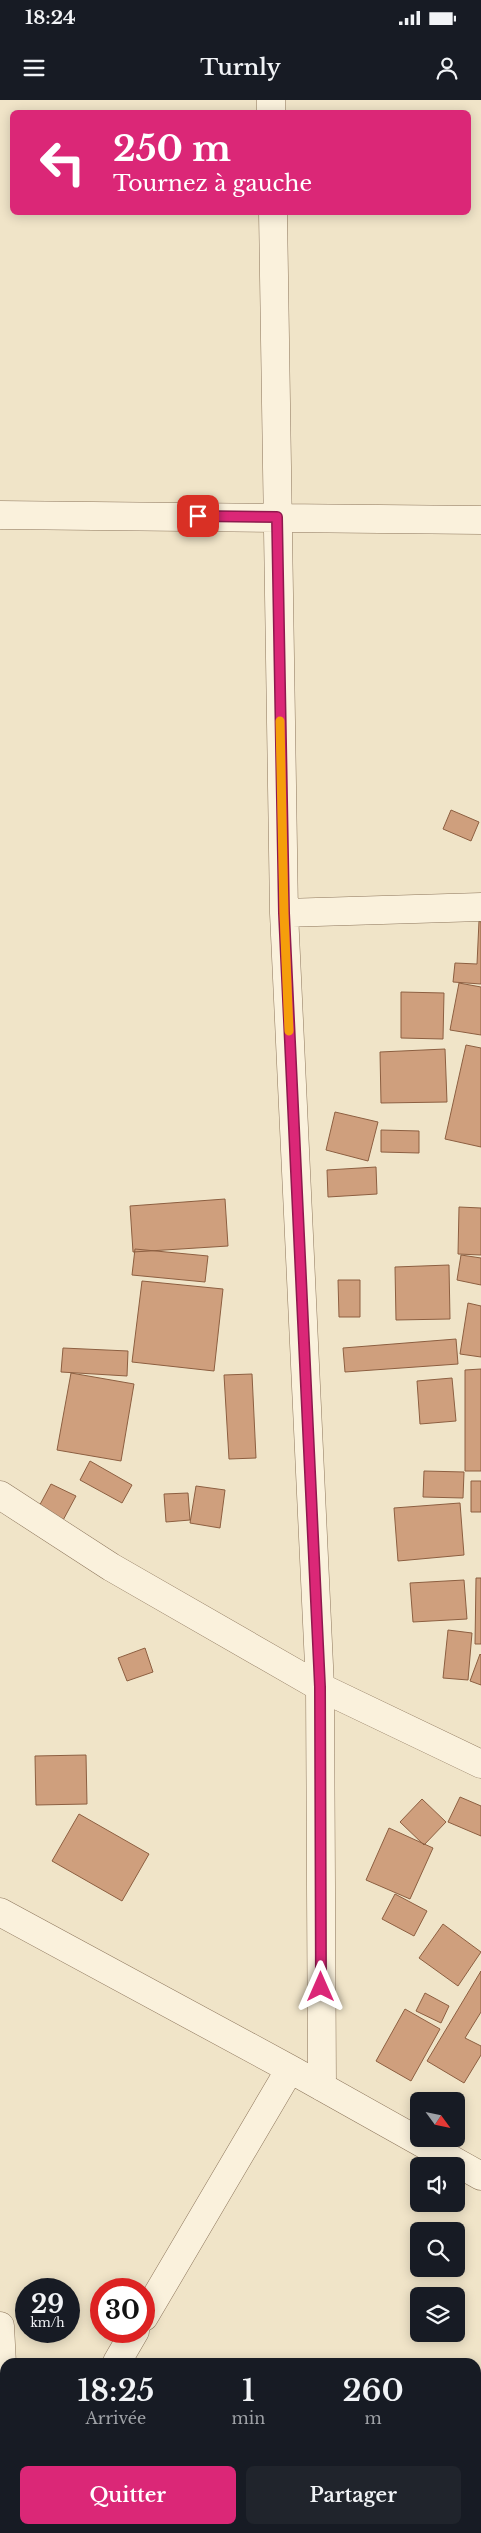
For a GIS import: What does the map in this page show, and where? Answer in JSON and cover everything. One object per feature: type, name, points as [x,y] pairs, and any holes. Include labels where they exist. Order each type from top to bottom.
[{"type":"street","points":[[273,215],[284,913],[320,1687],[322,2087]]},
{"type":"street","points":[[0,515],[481,520]]},
{"type":"street","points":[[284,913],[481,907]]},
{"type":"street","points":[[0,1495],[111,1567],[320,1687],[481,1764]]},
{"type":"street","points":[[0,1912],[290,2069],[481,2176]]},
{"type":"street","points":[[155,2298],[290,2069]]},
{"type":"street","points":[[0,2326],[2,2358]]},
{"type":"street","points":[[119,2358],[128,2343]]},
{"type":"building","points":[[451,810],[479,822],[471,841],[443,829]]},
{"type":"building","points":[[479,921],[481,922],[481,984],[453,982],[455,963],[477,964]]},
{"type":"building","points":[[459,983],[481,987],[481,1035],[450,1030]]},
{"type":"building","points":[[401,992],[444,993],[443,1039],[401,1038]]},
{"type":"building","points":[[466,1045],[481,1048],[481,1147],[445,1139]]},
{"type":"building","points":[[445,1049],[447,1102],[381,1103],[380,1052]]},
{"type":"building","points":[[335,1112],[378,1122],[368,1161],[326,1150]]},
{"type":"building","points":[[381,1130],[419,1131],[419,1153],[381,1152]]},
{"type":"building","points":[[376,1167],[377,1194],[328,1197],[327,1170]]},
{"type":"building","points":[[225,1199],[228,1246],[133,1252],[130,1206]]},
{"type":"building","points":[[459,1207],[481,1208],[481,1255],[458,1254]]},
{"type":"building","points":[[135,1249],[208,1256],[205,1282],[132,1275]]},
{"type":"building","points":[[461,1255],[481,1258],[481,1285],[457,1280]]},
{"type":"building","points":[[449,1265],[450,1319],[396,1320],[395,1267]]},
{"type":"building","points":[[338,1280],[360,1280],[360,1317],[339,1317]]},
{"type":"building","points":[[142,1281],[223,1289],[214,1371],[132,1362]]},
{"type":"building","points":[[468,1303],[481,1306],[481,1357],[460,1354]]},
{"type":"building","points":[[456,1339],[458,1364],[345,1372],[343,1348]]},
{"type":"building","points":[[63,1348],[128,1351],[127,1376],[61,1372]]},
{"type":"building","points":[[481,1369],[481,1471],[465,1471],[465,1370]]},
{"type":"building","points":[[71,1373],[134,1384],[121,1461],[57,1450]]},
{"type":"building","points":[[252,1374],[256,1458],[229,1459],[224,1375]]},
{"type":"building","points":[[452,1378],[456,1421],[420,1424],[417,1381]]},
{"type":"building","points":[[90,1461],[132,1485],[122,1503],[80,1480]]},
{"type":"building","points":[[424,1471],[464,1472],[463,1498],[423,1497]]},
{"type":"building","points":[[471,1481],[481,1481],[481,1512],[471,1512]]},
{"type":"building","points":[[51,1484],[76,1496],[61,1524],[36,1512]]},
{"type":"building","points":[[196,1486],[225,1490],[220,1528],[190,1523]]},
{"type":"building","points":[[188,1493],[190,1520],[166,1522],[164,1494]]},
{"type":"building","points":[[460,1503],[464,1555],[398,1561],[394,1508]]},
{"type":"building","points":[[476,1578],[481,1578],[481,1644],[475,1644]]},
{"type":"building","points":[[464,1580],[467,1619],[413,1622],[410,1583]]},
{"type":"building","points":[[448,1630],[472,1633],[468,1680],[443,1678]]},
{"type":"building","points":[[145,1648],[153,1672],[127,1681],[118,1658]]},
{"type":"building","points":[[481,1655],[481,1685],[470,1681]]},
{"type":"building","points":[[86,1755],[87,1804],[36,1805],[35,1756]]},
{"type":"building","points":[[460,1797],[481,1806],[481,1836],[448,1822]]},
{"type":"building","points":[[422,1799],[446,1822],[424,1845],[400,1822]]},
{"type":"building","points":[[79,1814],[149,1854],[122,1901],[52,1861]]},
{"type":"building","points":[[389,1828],[433,1848],[410,1899],[366,1880]]},
{"type":"building","points":[[395,1894],[427,1911],[414,1936],[382,1919]]},
{"type":"building","points":[[443,1924],[481,1952],[458,1986],[419,1958]]},
{"type":"building","points":[[481,1971],[481,2012],[465,2038],[481,2046],[481,2055],[464,2083],[427,2061]]},
{"type":"building","points":[[425,1993],[449,2006],[441,2023],[416,2011]]},
{"type":"building","points":[[405,2009],[440,2029],[411,2081],[376,2061]]},
{"type":"slow traffic","points":[[280,721],[284,913],[289,1031]]},
{"type":"route","points":[[198,516],[277,517],[284,913],[320,1687],[321,1987]]}]
